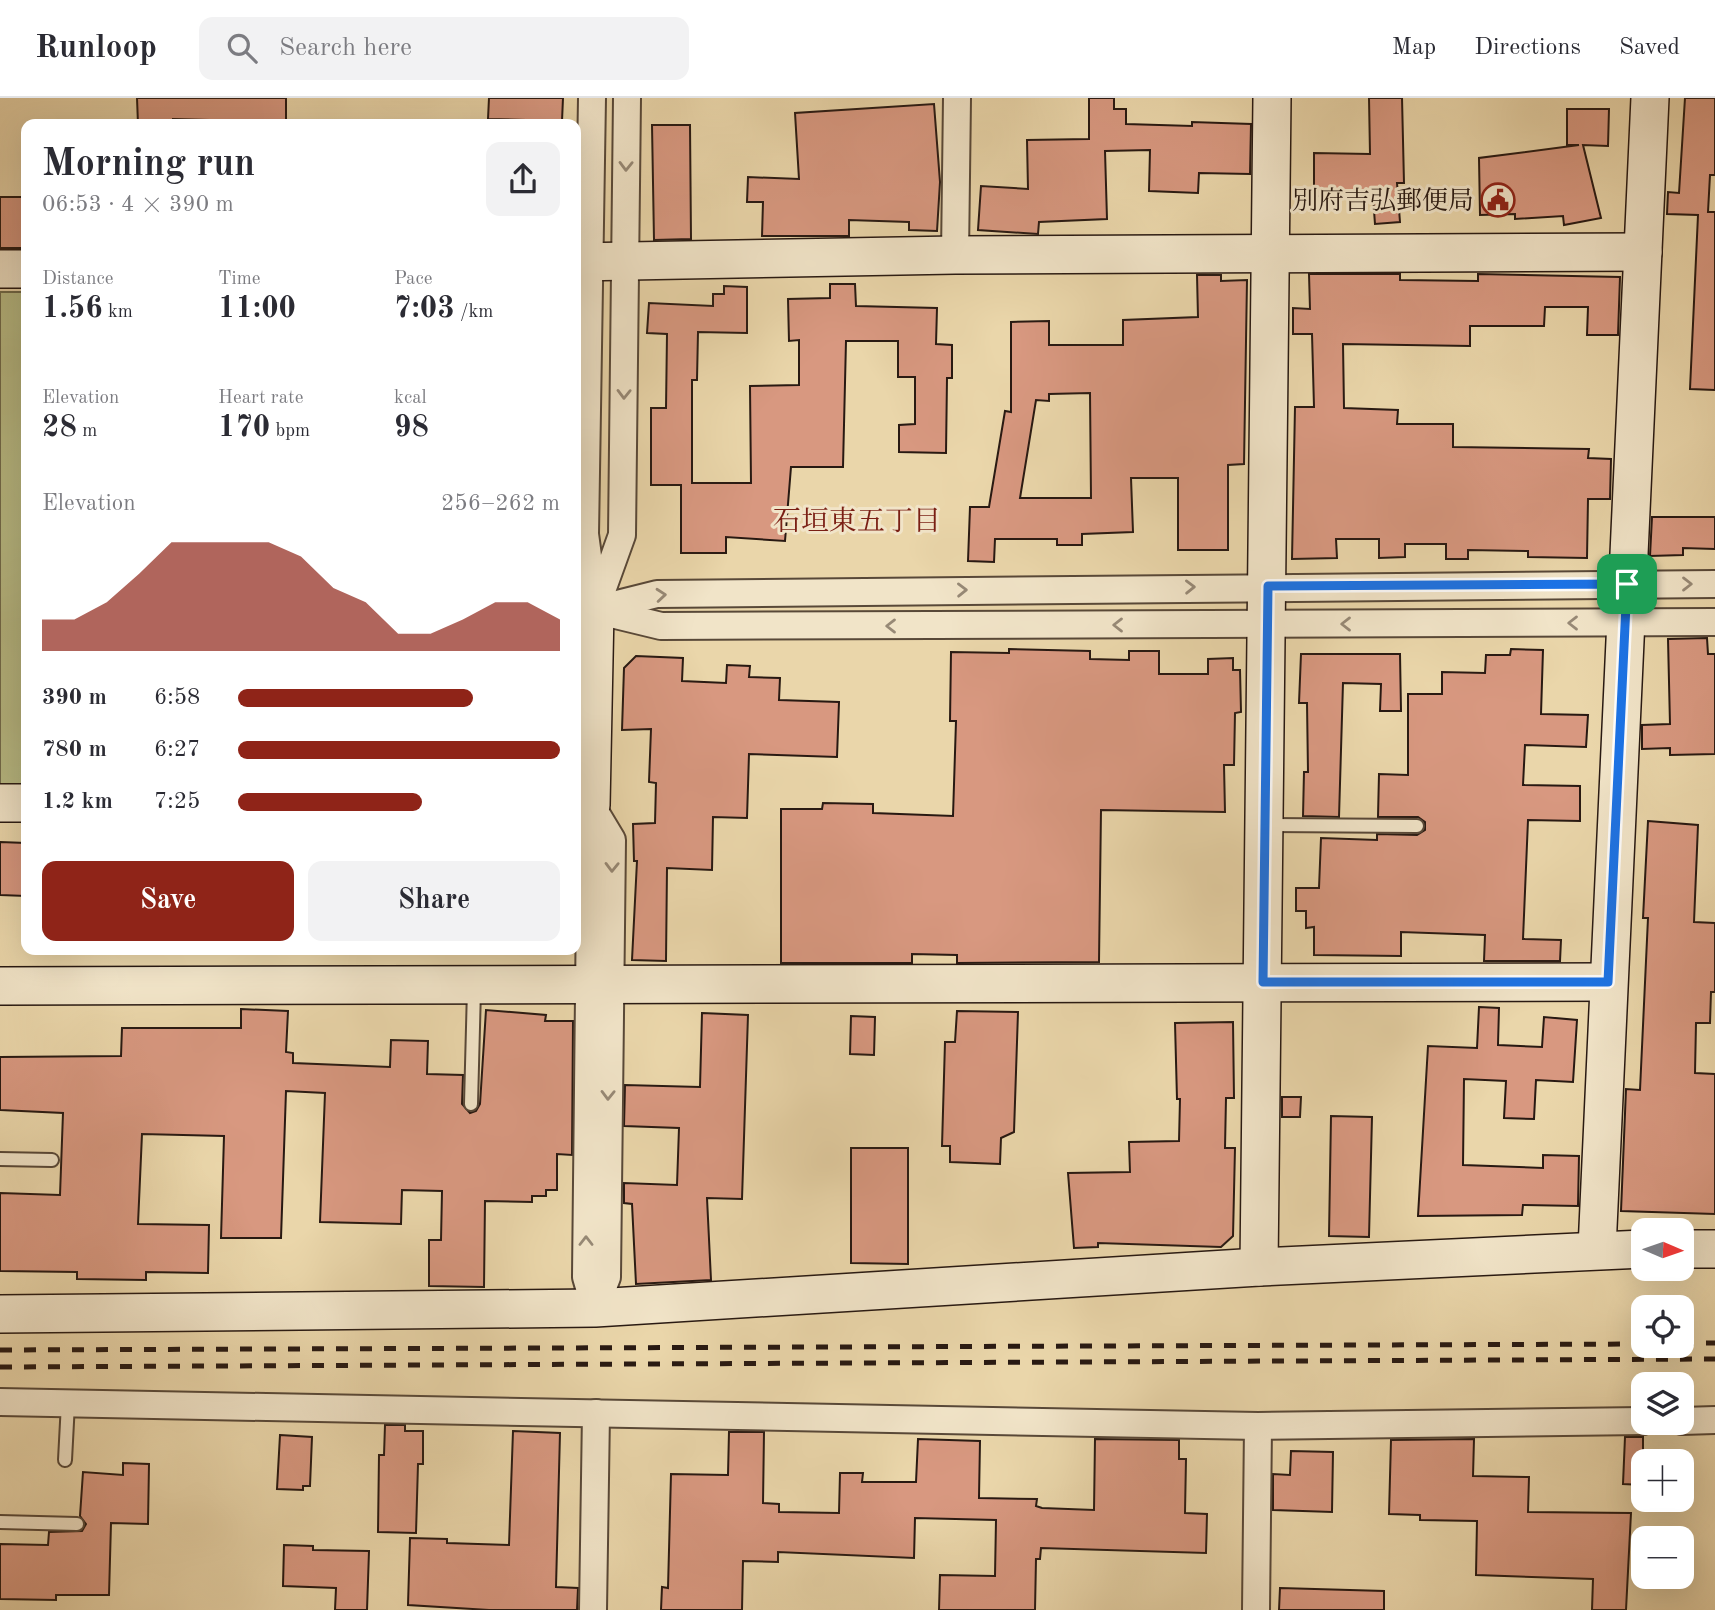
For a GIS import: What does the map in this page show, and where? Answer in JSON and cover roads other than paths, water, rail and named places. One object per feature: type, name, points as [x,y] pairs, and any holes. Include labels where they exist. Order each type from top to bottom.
[{"type":"street","points":[[592,98],[582,262],[585,534],[595,610],[584,805],[598,984],[586,1277],[595,1308]]},
{"type":"street","points":[[595,610],[622,535],[627,98]]},
{"type":"street","points":[[955,255],[957,98]]},
{"type":"street","points":[[1259,1267],[1272,98]]},
{"type":"street","points":[[1597,1249],[1650,98]]},
{"type":"street","points":[[582,262],[955,255],[1643,251]]},
{"type":"street","points":[[0,269],[21,269]]},
{"type":"street","points":[[595,610],[657,594],[1268,586],[1715,584]]},
{"type":"street","points":[[595,610],[661,626],[1715,621]]},
{"type":"street","points":[[0,803],[21,803]]},
{"type":"street","points":[[0,986],[1608,982]]},
{"type":"street","points":[[0,1314],[595,1308],[1259,1267],[1631,1249]]},
{"type":"street","points":[[1694,1249],[1715,1249]]},
{"type":"street","points":[[0,1402],[1258,1426],[1631,1421]]},
{"type":"street","points":[[593,1610],[596,1413]]},
{"type":"street","points":[[1694,1421],[1715,1420]]},
{"type":"street","points":[[1256,1610],[1258,1426]]},
{"type":"lane","points":[[1265,825],[1417,826]]},
{"type":"lane","points":[[471,1104],[474,985]]},
{"type":"lane","points":[[0,1159],[52,1160]]},
{"type":"lane","points":[[65,1460],[68,1403]]},
{"type":"lane","points":[[0,1522],[77,1524]]},
{"type":"railway","points":[[1694,1343],[1715,1343]]},
{"type":"railway","points":[[0,1350],[1631,1344]]},
{"type":"railway","points":[[0,1367],[1715,1359]]},
{"type":"place","name":"別府吉弘郵便局","points":[[1498,200]]},
{"type":"district","name":"石垣東五丁目","points":[[857,520]]}]
